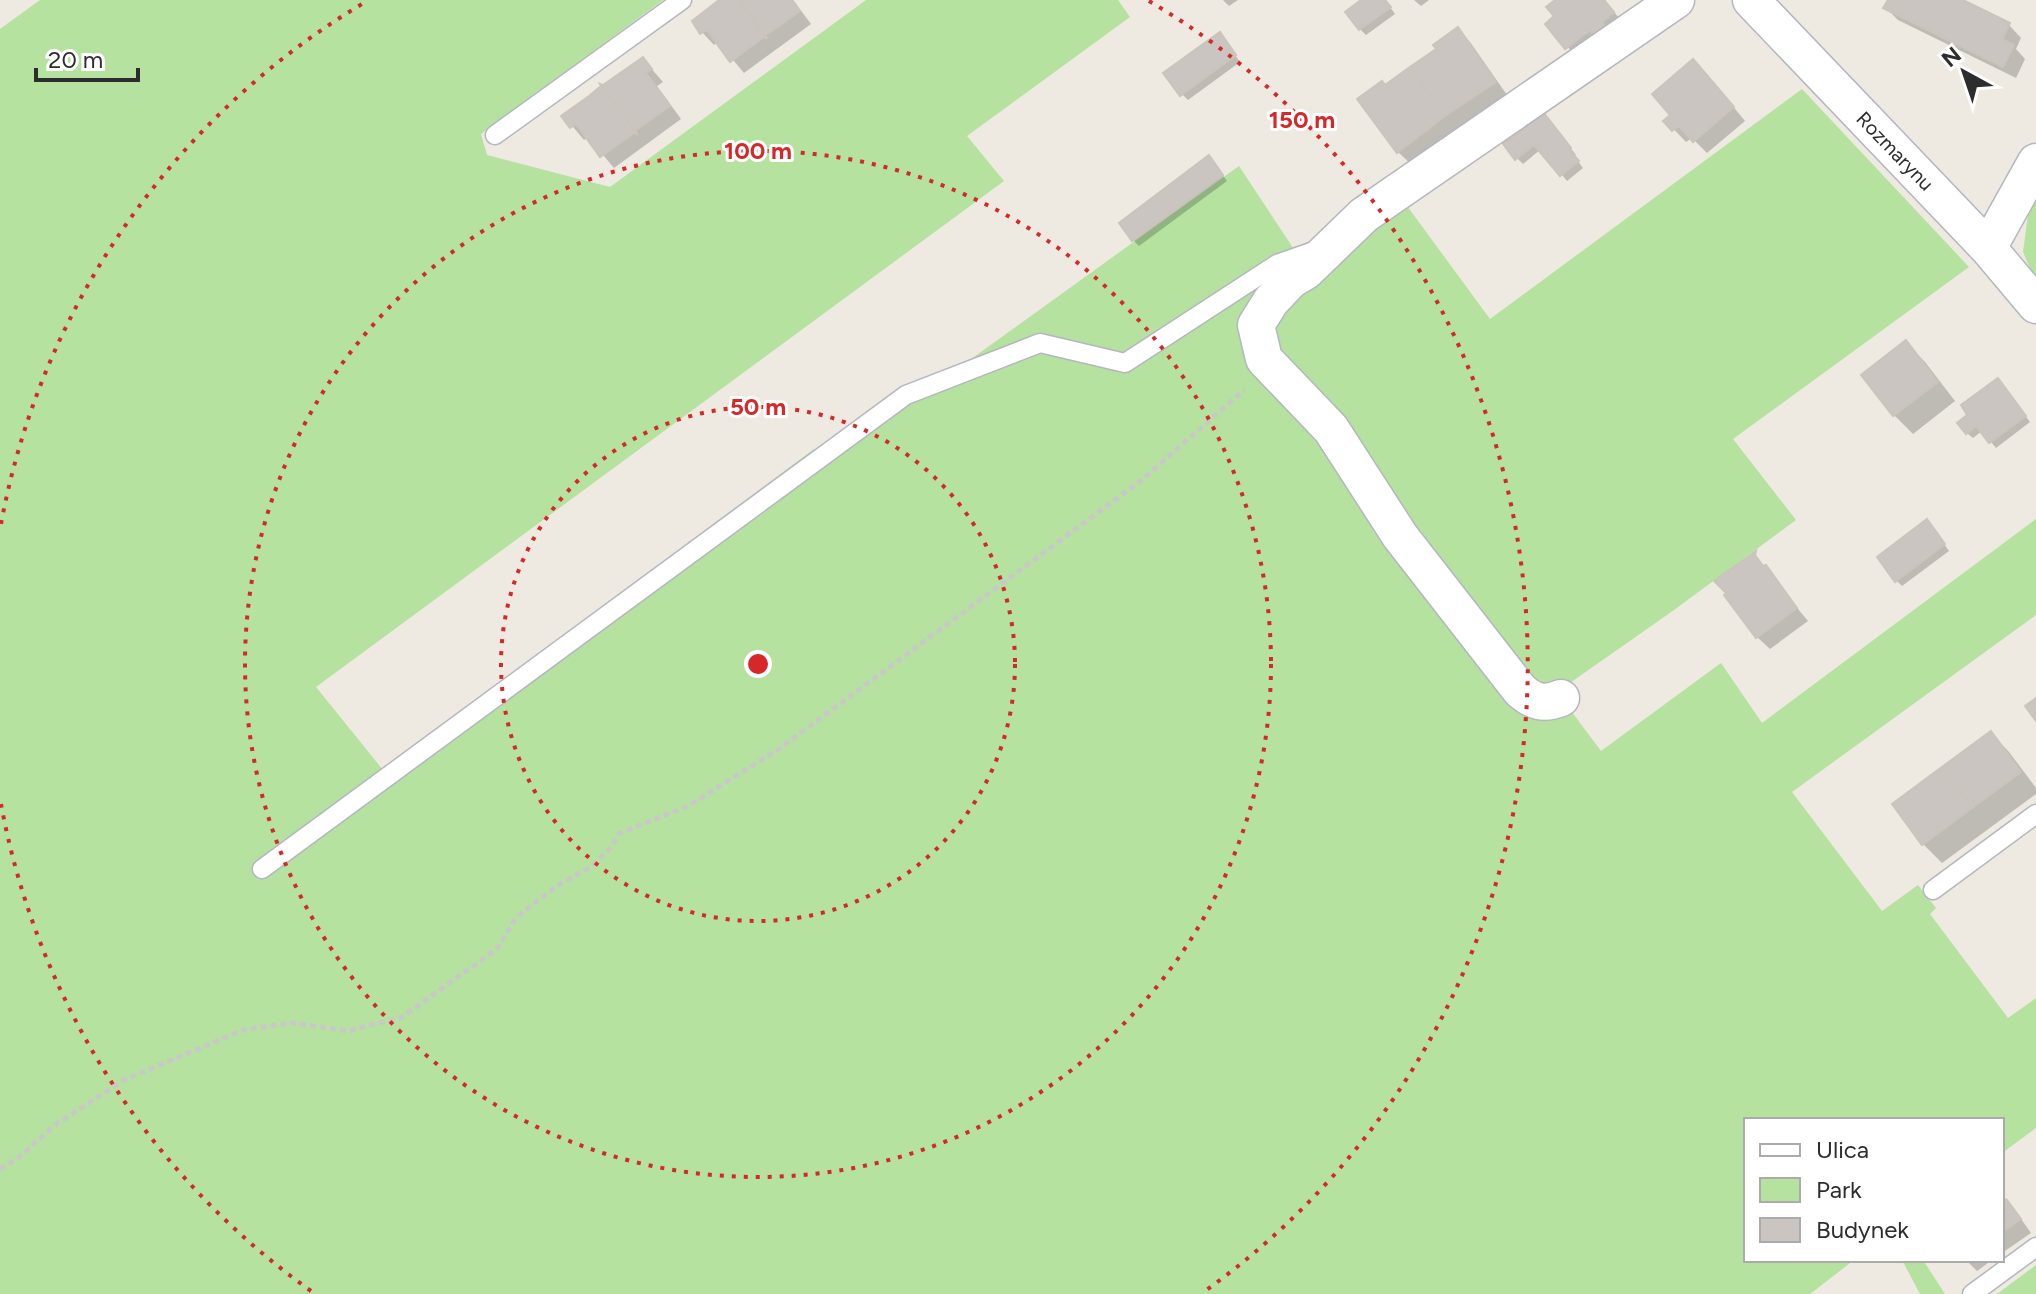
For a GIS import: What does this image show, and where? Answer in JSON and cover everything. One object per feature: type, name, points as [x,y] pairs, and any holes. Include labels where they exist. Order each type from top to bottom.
[{"type":"street","points":[[1561,698],[1550,703],[1531,700],[1520,690],[1400,536],[1331,429],[1264,359],[1256,325],[1271,301],[1291,280],[1306,271],[1364,215],[1676,0]]},
{"type":"street","name":"Rozmarynu","points":[[1751,0],[1988,248],[2036,305]]},
{"type":"street","points":[[1988,248],[2036,162]]},
{"type":"lane","points":[[495,135],[682,0]]},
{"type":"lane","points":[[262,869],[906,395],[1040,343],[1125,363],[1277,264],[1332,245]]},
{"type":"lane","points":[[1933,890],[2036,814]]},
{"type":"lane","points":[[1972,1294],[2036,1247]]},
{"type":"path","points":[[0,1169],[18,1158],[55,1125],[124,1080],[243,1030],[292,1023],[348,1031],[402,1017],[497,949],[516,918],[555,887],[592,866],[620,833],[688,806],[779,749],[1143,479],[1241,394],[1264,359]]},
{"type":"green space","points":[[40,0],[663,0],[481,134],[487,155],[610,187],[866,0],[1118,0],[1130,17],[967,136],[1004,181],[316,687],[383,770],[814,449],[827,463],[1239,166],[1303,263],[1399,195],[1490,319],[1802,89],[1969,267],[1733,439],[1796,520],[1557,692],[1601,751],[1721,663],[1762,723],[2036,519],[2036,615],[1792,792],[1882,911],[1918,885],[1936,908],[1930,914],[2008,1018],[2036,998],[2036,1128],[2004,1152],[2004,1118],[1744,1118],[1744,1262],[1851,1262],[1810,1294],[0,1294],[0,29]]},
{"type":"green space","points":[[2036,189],[2036,282],[2023,252],[2030,200]]},
{"type":"green space","points":[[1903,1262],[1924,1262],[1945,1294],[1920,1294]]},
{"type":"green space","points":[[2036,1265],[2036,1294],[1997,1294]]},
{"type":"building","points":[[719,0],[739,0],[767,39],[764,37],[730,62],[707,30],[700,34],[692,21]]},
{"type":"building","points":[[739,0],[792,0],[800,11],[766,35],[767,39]]},
{"type":"building","points":[[1361,0],[1385,0],[1391,7],[1359,30],[1345,12]]},
{"type":"building","points":[[1555,0],[1604,0],[1614,12],[1602,22],[1605,26],[1593,35],[1590,30],[1565,49],[1545,24],[1554,16],[1546,7]]},
{"type":"building","points":[[1888,0],[1963,0],[2010,23],[2002,39],[2014,45],[2003,67],[1883,8]]},
{"type":"building","points":[[1458,27],[1496,82],[1445,116],[1410,67],[1436,49],[1433,45]]},
{"type":"building","points":[[1220,32],[1236,55],[1180,96],[1163,73]]},
{"type":"building","points":[[643,57],[652,69],[646,73],[670,106],[636,130],[637,134],[600,84],[603,85]]},
{"type":"building","points":[[1693,59],[1734,107],[1693,142],[1679,126],[1672,131],[1663,121],[1670,115],[1652,94]]},
{"type":"building","points":[[1410,67],[1445,116],[1397,153],[1357,99],[1382,81],[1385,85]]},
{"type":"building","points":[[600,84],[637,134],[634,133],[600,157],[576,124],[570,128],[561,116]]},
{"type":"building","points":[[1544,113],[1579,161],[1560,176],[1534,145],[1515,160],[1503,144]]},
{"type":"building","points":[[1209,155],[1223,175],[1132,241],[1119,223]]},
{"type":"building","points":[[1906,340],[1938,382],[1893,416],[1861,375]]},
{"type":"building","points":[[1998,378],[2026,416],[1989,443],[1976,426],[1966,434],[1957,423],[1967,415],[1961,405]]},
{"type":"building","points":[[1927,519],[1945,544],[1895,582],[1877,557]]},
{"type":"building","points":[[1756,551],[1755,555],[1763,566],[1766,565],[1797,608],[1756,638],[1724,595],[1726,593],[1714,581]]},
{"type":"building","points":[[2036,698],[2036,721],[2025,706]]},
{"type":"building","points":[[1991,731],[2021,772],[1972,808],[1942,767]]},
{"type":"building","points":[[1942,767],[1972,808],[1922,845],[1892,804]]},
{"type":"building","points":[[2004,1199],[2007,1200],[2021,1219],[2004,1231]]}]
